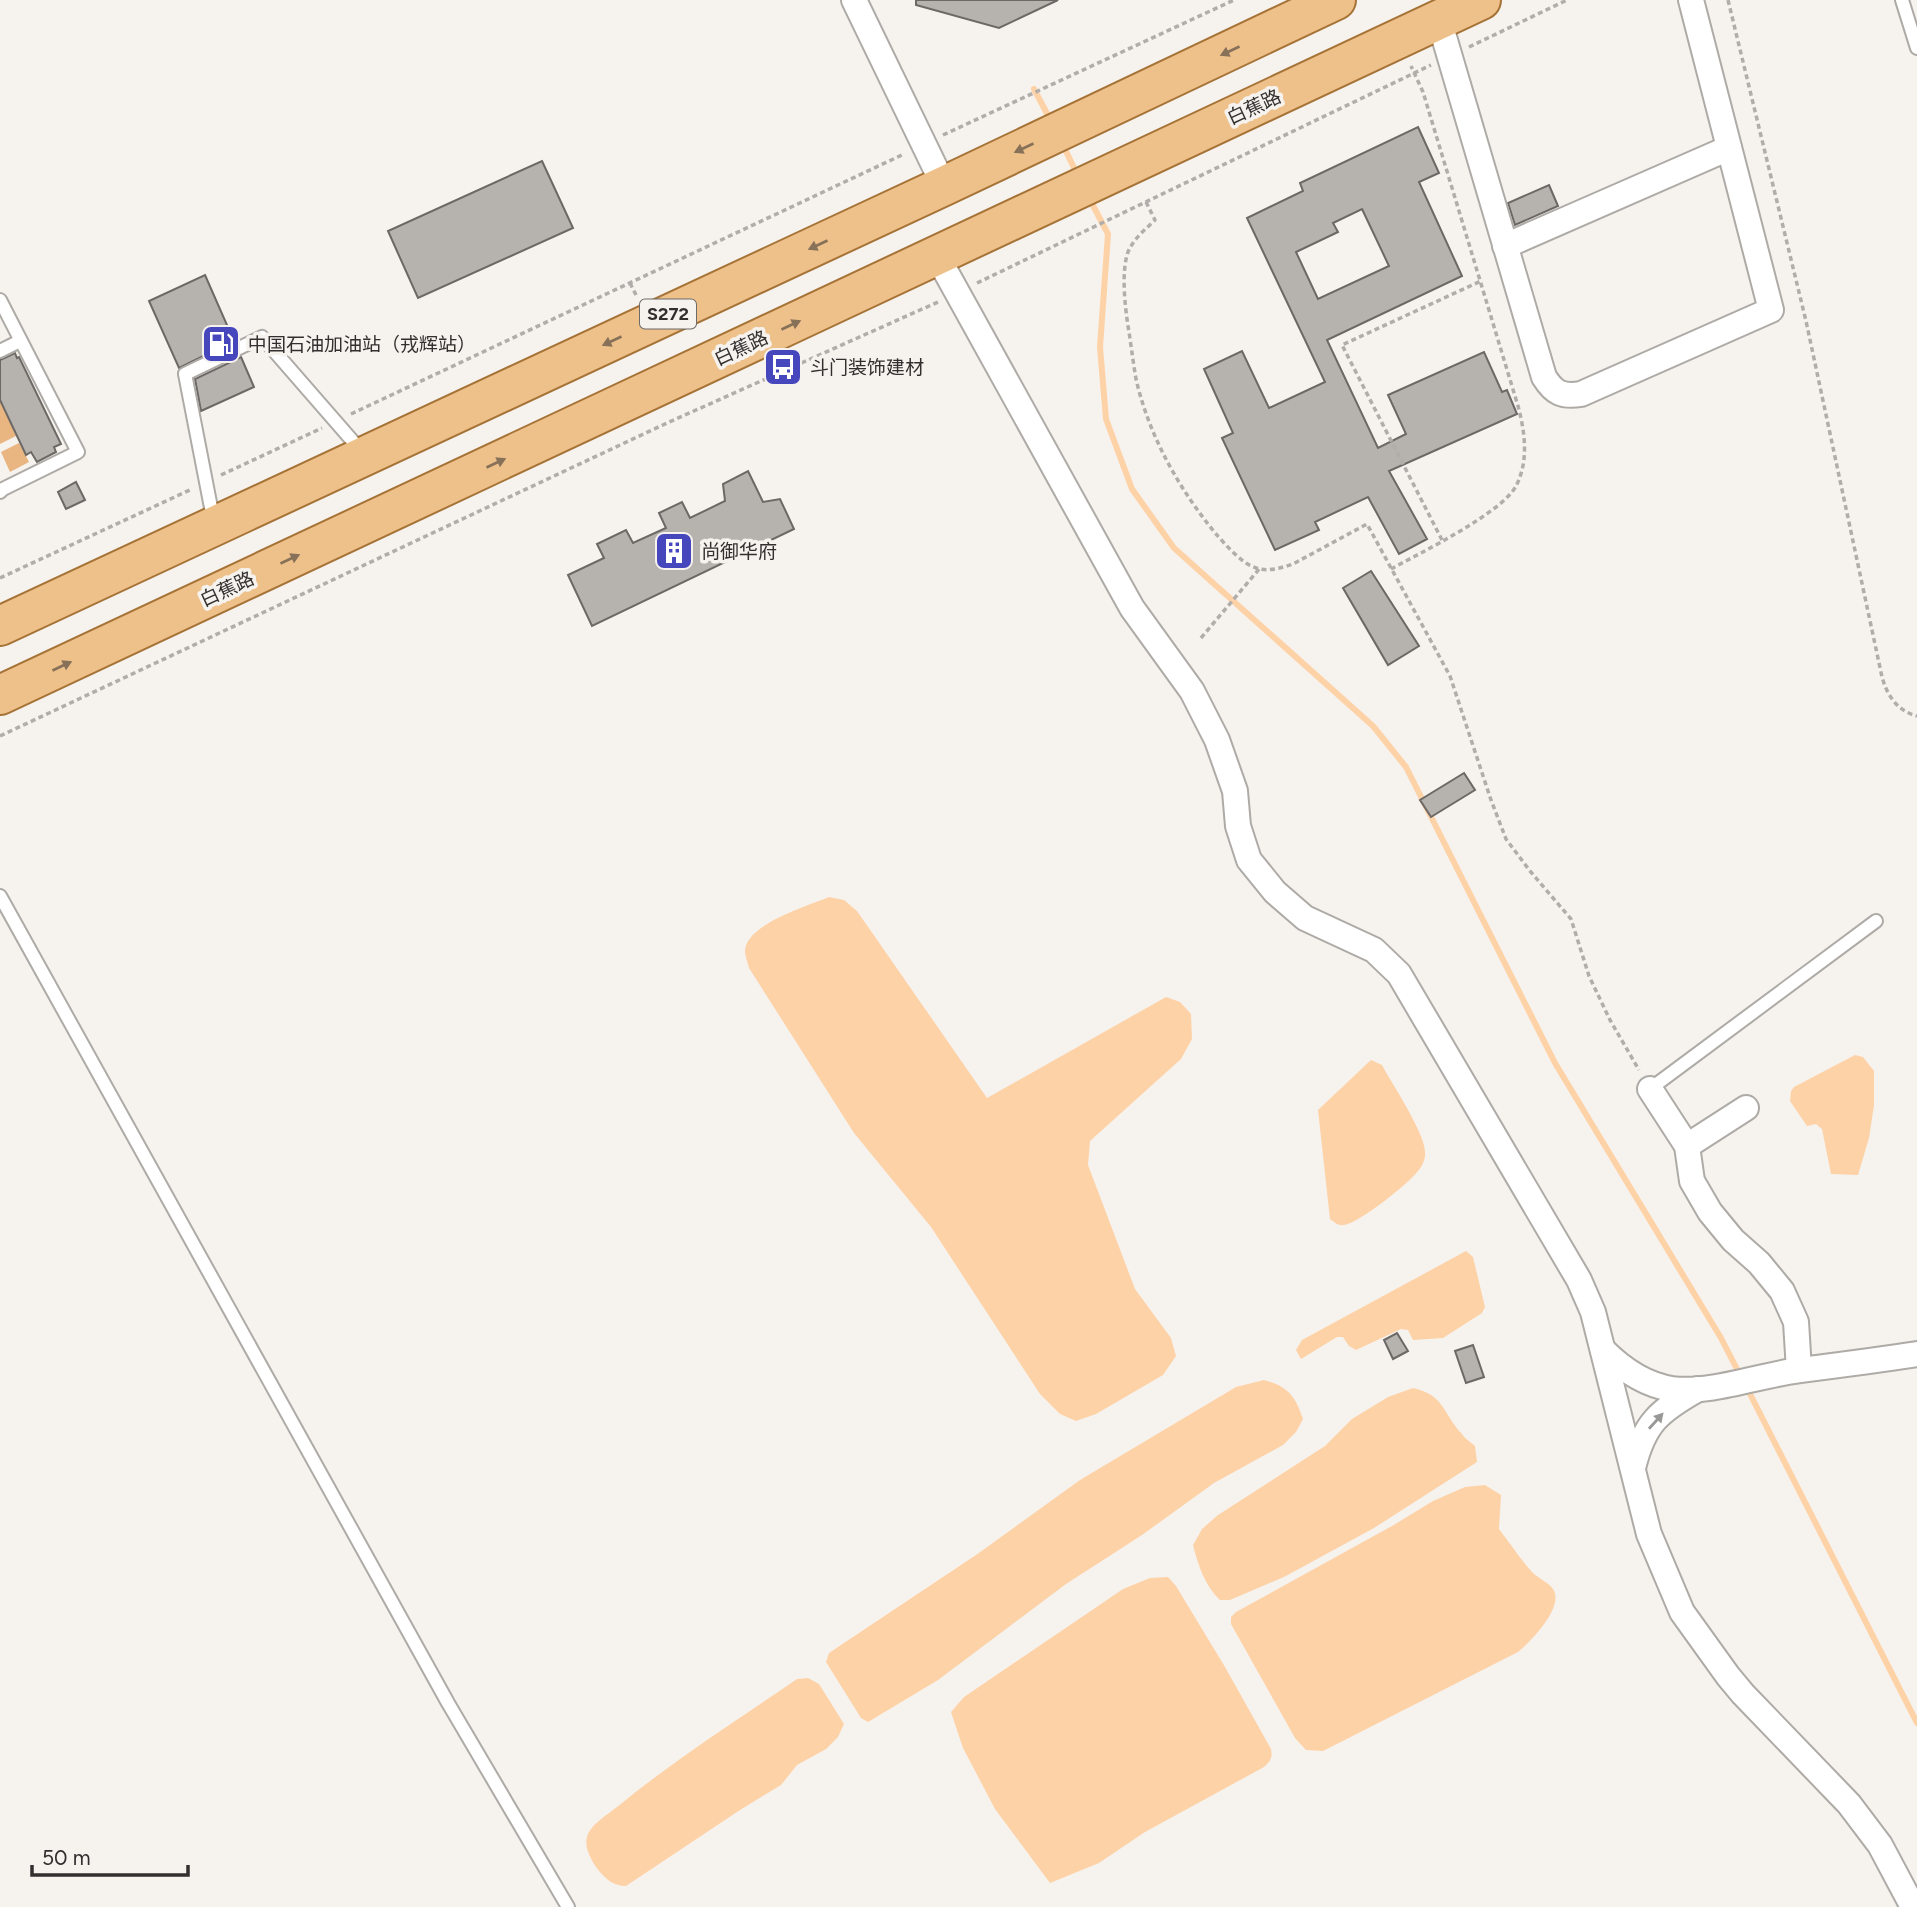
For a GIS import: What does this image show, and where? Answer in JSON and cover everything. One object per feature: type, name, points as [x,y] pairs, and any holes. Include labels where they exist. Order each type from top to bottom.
[{"type":"main road","name":"S272","points":[[0,626],[944,186],[1336,0]]},
{"type":"main road","name":"白蕉路","points":[[0,695],[1481,0]]},
{"type":"main road","points":[[1271,31],[1296,87]]},
{"type":"street","points":[[854,0],[944,186]]},
{"type":"street","points":[[1438,20],[1544,377],[1550,387],[1569,396],[1581,394],[1771,310],[1691,0]]},
{"type":"street","points":[[1505,246],[1729,148]]},
{"type":"street","points":[[937,256],[1132,608],[1192,691],[1217,740],[1235,791],[1238,826],[1249,860],[1275,892],[1305,918],[1374,950],[1399,974],[1579,1280],[1593,1312],[1649,1534],[1682,1612],[1743,1694],[1849,1804],[1880,1845],[1913,1907]]},
{"type":"street","points":[[1650,1089],[1687,1146],[1692,1181],[1710,1212],[1782,1291],[1796,1322],[1799,1370]]},
{"type":"street","points":[[1687,1146],[1746,1108]]},
{"type":"street","points":[[1603,1350],[1622,1368],[1645,1381],[1671,1389],[1699,1389],[1799,1370],[1917,1354]]},
{"type":"street","points":[[1633,1469],[1639,1443],[1652,1422],[1671,1404],[1699,1389]]},
{"type":"lane","points":[[1902,0],[1917,48]]},
{"type":"lane","points":[[0,300],[78,452],[1,488]]},
{"type":"lane","points":[[214,526],[185,374],[262,337],[366,456]]},
{"type":"lane","points":[[0,351],[20,341]]},
{"type":"lane","points":[[0,897],[448,1703],[568,1907]]},
{"type":"lane","points":[[1650,1089],[1876,921]]},
{"type":"path","points":[[0,578],[1234,0]]},
{"type":"path","points":[[0,736],[667,423],[957,293],[1567,0]]},
{"type":"path","points":[[1728,0],[1806,321],[1882,677],[1887,692],[1897,705],[1917,716]]},
{"type":"path","points":[[1391,569],[1496,509],[1516,486],[1524,457],[1525,432],[1423,92],[1399,39]]},
{"type":"path","points":[[1146,202],[1155,220],[1136,238],[1128,254],[1125,311],[1134,366],[1148,418],[1175,475],[1224,543],[1245,562],[1260,568],[1280,569],[1293,564],[1367,524],[1450,676],[1506,839],[1572,919],[1589,976],[1610,1020],[1650,1089]]},
{"type":"path","points":[[1442,540],[1342,345],[1481,281]]},
{"type":"path","points":[[1201,638],[1260,568]]},
{"type":"shaded area","points":[[0,401],[17,424],[12,426],[16,436],[0,444]]},
{"type":"shaded area","points":[[19,443],[29,462],[10,472],[1,452]]},
{"type":"shaded area","points":[[829,897],[844,900],[857,911],[987,1098],[1166,997],[1180,1002],[1191,1014],[1192,1039],[1181,1059],[1090,1141],[1088,1165],[1135,1289],[1171,1338],[1176,1356],[1163,1375],[1096,1414],[1076,1421],[1060,1414],[1040,1394],[931,1227],[854,1133],[749,968],[745,953],[748,941],[766,924]]},
{"type":"shaded area","points":[[1855,1055],[1863,1057],[1874,1071],[1874,1105],[1869,1138],[1858,1175],[1831,1174],[1822,1129],[1816,1124],[1807,1126],[1790,1101],[1791,1091]]},
{"type":"shaded area","points":[[1371,1060],[1382,1065],[1407,1108],[1420,1133],[1425,1157],[1413,1177],[1394,1193],[1360,1218],[1340,1225],[1330,1219],[1318,1110]]},
{"type":"shaded area","points":[[1466,1251],[1473,1257],[1485,1307],[1482,1313],[1443,1338],[1413,1340],[1408,1330],[1401,1329],[1356,1350],[1349,1346],[1343,1337],[1337,1337],[1301,1359],[1296,1350],[1302,1340]]},
{"type":"shaded area","points":[[1264,1380],[1290,1394],[1303,1419],[1296,1432],[1283,1445],[1214,1483],[1142,1535],[1066,1584],[938,1680],[868,1722],[861,1718],[826,1662],[829,1653],[976,1555],[1080,1480],[1236,1387]]},
{"type":"shaded area","points":[[1413,1388],[1438,1400],[1463,1436],[1475,1446],[1477,1462],[1374,1528],[1284,1577],[1230,1600],[1220,1600],[1203,1575],[1193,1545],[1202,1529],[1218,1515],[1325,1446],[1352,1419],[1388,1397]]},
{"type":"shaded area","points":[[1485,1485],[1501,1495],[1499,1529],[1532,1572],[1553,1589],[1554,1605],[1545,1624],[1518,1652],[1323,1751],[1306,1750],[1295,1738],[1231,1624],[1231,1617],[1433,1501],[1465,1487]]},
{"type":"shaded area","points":[[1168,1577],[1225,1667],[1272,1754],[1264,1767],[1145,1832],[1099,1863],[1050,1883],[995,1809],[963,1748],[951,1712],[964,1697],[1123,1589],[1150,1578]]},
{"type":"shaded area","points":[[808,1678],[819,1684],[844,1724],[838,1737],[826,1749],[797,1765],[781,1785],[626,1886],[613,1883],[602,1875],[586,1845],[587,1837],[595,1824],[706,1741],[797,1679]]},
{"type":"building","points":[[916,0],[1058,0],[999,28],[916,5]]},
{"type":"building","points":[[1418,127],[1439,173],[1419,182],[1462,276],[1327,340],[1378,448],[1406,434],[1388,395],[1484,352],[1502,392],[1507,390],[1517,414],[1389,471],[1427,539],[1399,554],[1368,497],[1315,522],[1319,530],[1275,550],[1222,438],[1233,433],[1204,369],[1242,351],[1269,408],[1325,382],[1247,218],[1303,191],[1300,183]],"holes":[[[1362,209],[1389,266],[1318,299],[1296,252],[1338,232],[1333,223]]]},
{"type":"building","points":[[542,161],[573,228],[418,298],[388,231]]},
{"type":"building","points":[[1549,185],[1558,206],[1515,225],[1508,203]]},
{"type":"building","points":[[205,275],[234,341],[179,368],[149,301]]},
{"type":"building","points":[[15,353],[61,444],[54,447],[56,452],[37,462],[31,452],[26,455],[0,400],[0,360]]},
{"type":"building","points":[[241,357],[254,387],[201,411],[195,379]]},
{"type":"building","name":"尚御华府","points":[[748,471],[763,502],[780,499],[794,529],[592,626],[568,575],[604,558],[597,544],[626,530],[633,543],[666,528],[659,513],[682,502],[690,518],[725,501],[723,484]]},
{"type":"building","points":[[76,482],[85,500],[66,509],[58,492]]},
{"type":"building","points":[[1371,571],[1419,646],[1388,665],[1343,588]]},
{"type":"building","points":[[1464,773],[1475,790],[1431,817],[1420,800]]},
{"type":"building","points":[[1397,1333],[1408,1351],[1393,1359],[1384,1340]]},
{"type":"building","points":[[1473,1345],[1484,1377],[1466,1383],[1455,1351]]},
{"type":"waterway","points":[[1034,89],[1051,121]]},
{"type":"waterway","points":[[1062,143],[1077,174]]},
{"type":"waterway","points":[[1088,196],[1108,234],[1100,347],[1106,419],[1132,489],[1174,548],[1373,726],[1406,767],[1555,1063],[1721,1338],[1740,1375]]},
{"type":"waterway","points":[[1747,1388],[1917,1723]]},
{"type":"place","name":"中国石油加油站（戎辉站）","points":[[221,344]]},
{"type":"place","name":"斗门装饰建材","points":[[783,367]]},
{"type":"place","name":"尚御华府","points":[[674,551]]}]
